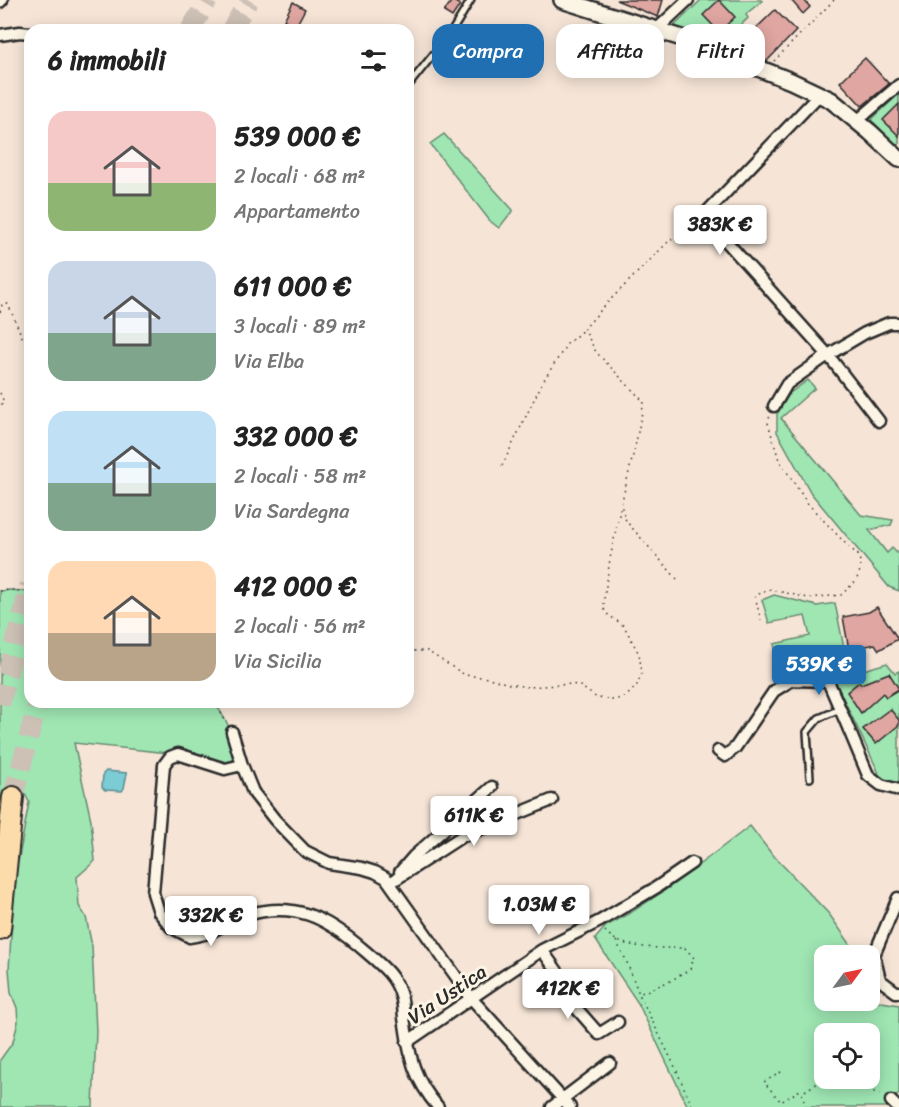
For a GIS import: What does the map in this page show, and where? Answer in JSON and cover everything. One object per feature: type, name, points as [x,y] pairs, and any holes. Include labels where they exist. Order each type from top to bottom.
[{"type":"highway","points":[[0,929],[13,797]]},
{"type":"street","points":[[562,0],[637,24]]},
{"type":"street","points":[[662,24],[688,0]]},
{"type":"street","points":[[0,35],[24,32]]},
{"type":"street","points":[[765,70],[831,100],[899,159]]},
{"type":"street","points":[[857,121],[899,85]]},
{"type":"street","points":[[819,95],[705,214],[726,241],[828,356],[879,421]]},
{"type":"street","points":[[774,406],[787,384],[828,356],[865,333],[889,323],[899,323]]},
{"type":"street","points":[[718,751],[725,756],[735,748],[774,691],[792,680],[828,681],[868,776],[880,785],[899,790]]},
{"type":"street","points":[[232,732],[253,792],[275,820],[305,851],[329,863],[362,868],[386,878],[472,999],[566,1103]]},
{"type":"street","points":[[242,765],[225,769],[178,754],[170,757],[164,765],[153,893],[159,912],[171,927],[189,937],[207,933],[240,917],[261,912],[285,910],[305,913],[324,921],[389,972],[397,984],[402,997],[407,1042],[416,1075],[438,1107]]},
{"type":"street","points":[[390,883],[414,856],[492,787]]},
{"type":"street","points":[[390,883],[461,837],[552,800]]},
{"type":"street","name":"Via Ustica","points":[[407,1042],[542,950],[600,921],[692,863]]},
{"type":"street","points":[[898,898],[874,955],[880,980],[899,992]]},
{"type":"street","points":[[542,950],[574,995],[570,1001],[599,1034],[618,1022]]},
{"type":"street","points":[[552,1107],[566,1103],[610,1063]]},
{"type":"lane","points":[[414,78],[452,31],[471,0]]},
{"type":"lane","points":[[810,778],[807,732],[819,718],[840,709]]},
{"type":"path","points":[[765,69],[834,0]]},
{"type":"path","points":[[502,466],[542,383],[567,344],[670,240],[705,214]]},
{"type":"path","points":[[0,312],[2,305],[8,304],[24,340]]},
{"type":"path","points":[[414,651],[427,651],[465,675],[528,687],[572,684],[580,686],[597,698],[612,700],[622,698],[637,685],[642,672],[639,654],[624,626],[609,616],[604,609],[604,599],[613,543],[644,402],[596,352],[584,329]]},
{"type":"path","points":[[0,393],[4,402],[0,406]]},
{"type":"path","points":[[761,621],[755,596],[769,589],[808,598],[841,596],[856,581],[861,568],[859,556],[808,504],[779,459],[768,423],[774,406]]},
{"type":"path","points":[[621,505],[626,521],[677,579]]},
{"type":"path","points":[[0,591],[24,591]]},
{"type":"path","points":[[218,708],[232,732]]},
{"type":"path","points":[[600,921],[603,929],[616,940],[660,1040],[694,1107]]},
{"type":"path","points":[[616,940],[648,947],[685,948],[694,958],[690,969],[670,981],[639,994]]},
{"type":"path","points":[[781,1072],[764,1082],[780,1102],[800,1090],[802,1093]]},
{"type":"path","points":[[802,1093],[826,1081],[852,1084],[880,1095],[894,1104]]},
{"type":"path","points":[[802,1093],[805,1107]]},
{"type":"green space","points":[[701,0],[762,1],[746,14],[748,18],[742,24],[676,24]]},
{"type":"green space","points":[[676,24],[676,33],[669,31]]},
{"type":"green space","points":[[899,94],[899,148],[871,120]]},
{"type":"green space","points":[[444,134],[513,210],[499,228],[490,221],[430,144]]},
{"type":"green space","points":[[808,380],[815,388],[781,418],[861,515],[893,520],[891,525],[869,530],[887,553],[892,548],[899,555],[899,591],[889,587],[811,493],[777,432],[777,414],[790,393]]},
{"type":"green space","points":[[0,591],[24,591],[24,708],[218,708],[232,732],[242,765],[225,769],[178,754],[74,743],[91,820],[95,861],[77,877],[79,906],[86,917],[92,946],[96,1031],[93,1107],[0,1107],[0,1060],[13,1042],[18,1022],[17,1008],[11,993],[9,969],[14,885],[29,802],[25,794],[19,791],[0,801]]},
{"type":"green space","points":[[774,595],[817,606],[835,603],[849,673],[887,663],[895,673],[899,671],[899,782],[880,780],[878,771],[833,677],[781,675],[774,644],[810,636],[805,616],[769,623],[762,600]]},
{"type":"green space","points":[[750,826],[771,853],[829,914],[851,945],[814,945],[814,1011],[880,1011],[880,1002],[899,1005],[899,1094],[887,1105],[888,1107],[688,1107],[638,1003],[595,939],[606,926],[667,889]]},
{"type":"water","points":[[106,771],[127,773],[122,791],[105,790],[102,787],[103,774]]},
{"type":"building","points":[[452,0],[460,5],[452,17],[444,12]]},
{"type":"building","points":[[616,0],[663,0],[658,17]]},
{"type":"building","points":[[719,0],[735,17],[728,24],[711,24],[703,15]]},
{"type":"building","points":[[791,0],[804,0],[810,7],[803,14]]},
{"type":"building","points":[[293,2],[305,9],[297,24],[284,20]]},
{"type":"building","points":[[775,10],[796,31],[767,61],[765,60],[765,24],[761,24]]},
{"type":"building","points":[[865,58],[889,84],[862,106],[840,82]]},
{"type":"building","points":[[899,104],[899,136],[883,120]]},
{"type":"building","points":[[877,607],[898,639],[879,650],[875,644],[849,650],[843,617],[869,612]]},
{"type":"building","points":[[889,673],[899,689],[886,697],[883,693],[861,713],[847,692],[859,682],[861,684]]},
{"type":"building","points":[[890,709],[899,720],[899,725],[876,744],[863,729]]},
{"type":"tunnel","points":[[194,24],[208,0]]},
{"type":"tunnel","points":[[235,24],[249,0]]},
{"type":"tunnel","points":[[0,704],[24,609]]},
{"type":"tunnel","points":[[13,797],[36,708]]}]
